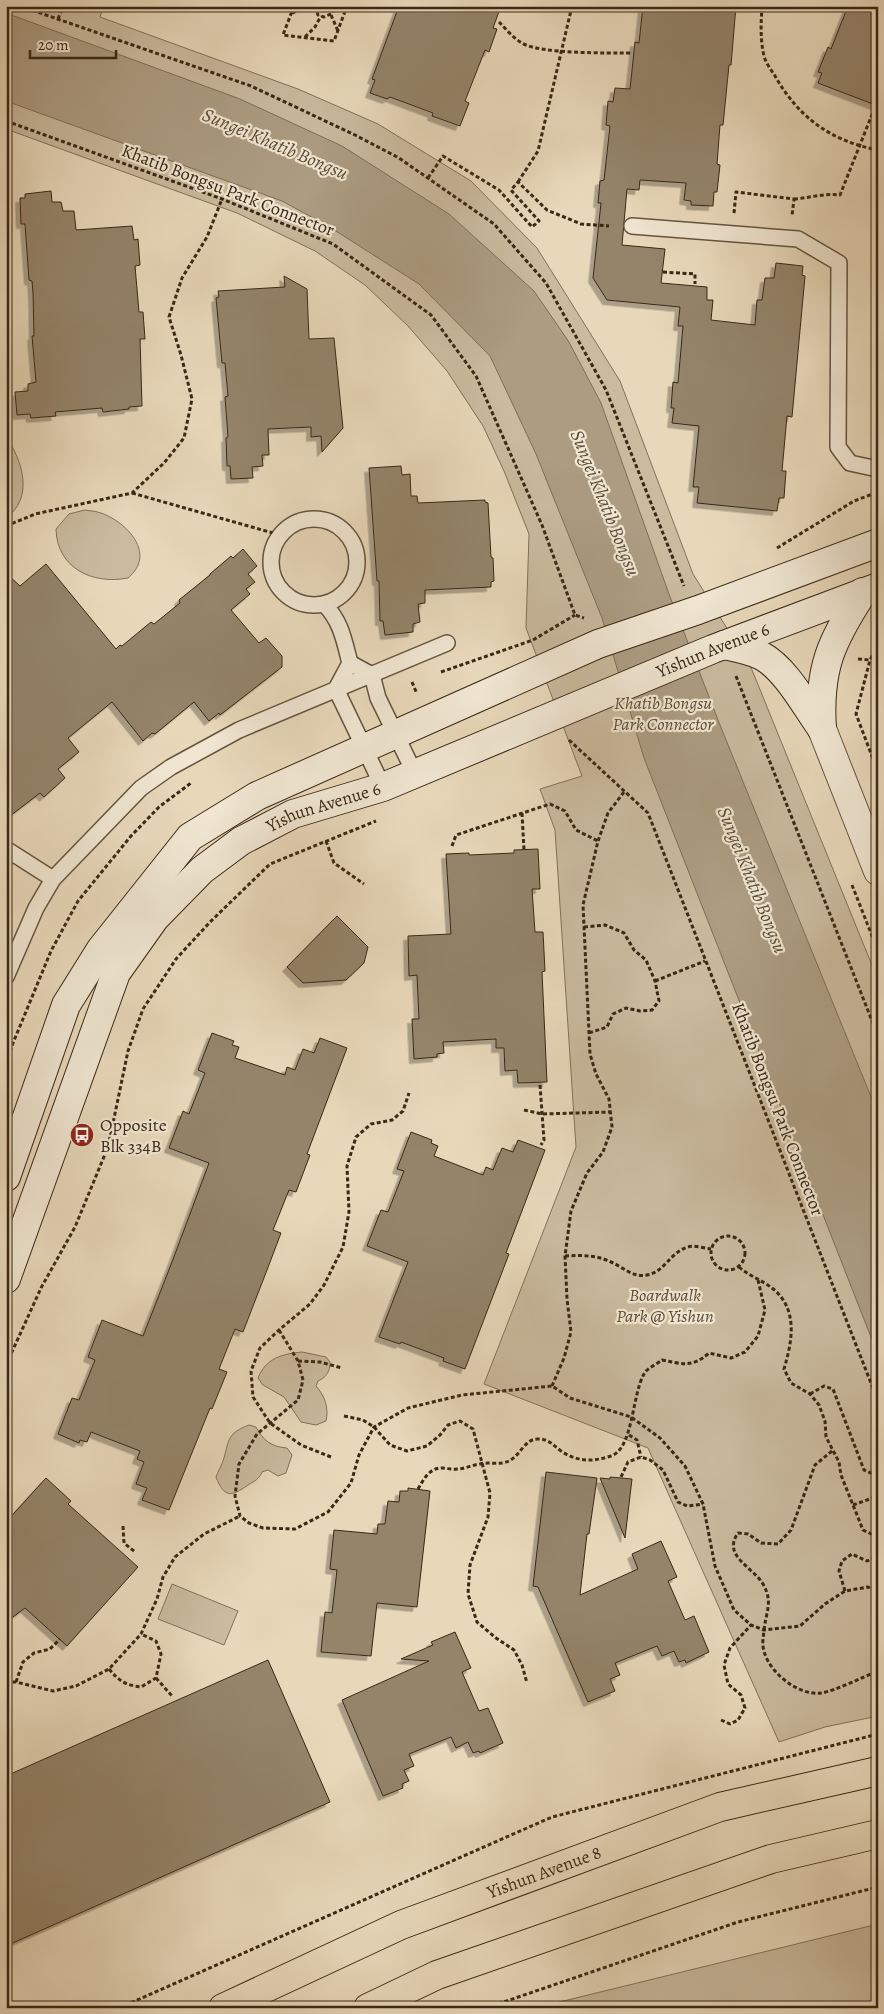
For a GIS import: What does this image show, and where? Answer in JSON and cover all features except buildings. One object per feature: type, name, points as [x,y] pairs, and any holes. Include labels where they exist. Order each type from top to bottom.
[{"type":"main road","name":"Yishun Avenue 6","points":[[6,1177],[66,1005],[101,949],[190,837],[257,796],[584,650],[691,599],[878,543]]},
{"type":"main road","name":"Yishun Avenue 6","points":[[6,1279],[116,973],[156,918],[202,870],[240,841],[293,814],[383,787],[719,647],[871,590]]},
{"type":"main road","points":[[822,729],[820,703],[822,678],[826,662],[836,636],[871,590]]},
{"type":"main road","points":[[719,647],[747,650],[763,657],[780,670],[822,729],[878,871]]},
{"type":"main road","name":"Yishun Avenue 8","points":[[223,2008],[401,1925],[720,1807],[878,1771]]},
{"type":"main road","points":[[368,2008],[437,1975],[771,1859],[878,1834]]},
{"type":"lane","points":[[632,226],[798,239],[839,264],[838,446],[850,463],[873,468],[878,466]]},
{"type":"lane","points":[[319,518],[334,522],[346,532],[354,545],[357,559],[355,574],[349,588],[338,598],[324,604],[308,605],[294,600],[282,591],[274,579],[271,564],[272,549],[280,536],[290,525],[304,519],[319,518]]},
{"type":"lane","points":[[340,625],[344,592]]},
{"type":"lane","points":[[324,604],[333,613],[340,625],[350,663],[336,689]]},
{"type":"lane","points":[[6,977],[36,908],[54,879],[141,788],[172,767],[239,730],[447,643]]},
{"type":"lane","points":[[350,663],[372,674],[378,698],[415,774]]},
{"type":"lane","points":[[336,689],[363,749],[383,787]]},
{"type":"lane","points":[[230,813],[211,836],[216,848],[233,840],[240,841]]},
{"type":"lane","points":[[6,849],[54,879]]},
{"type":"path","points":[[20,6],[251,86],[399,158],[494,224],[546,283],[606,390],[691,599]]},
{"type":"path","points":[[58,19],[63,6]]},
{"type":"path","points":[[294,6],[283,35],[334,41],[348,6]]},
{"type":"path","points":[[292,12],[314,6],[316,12],[321,16],[331,15]]},
{"type":"path","points":[[335,6],[331,15],[338,32]]},
{"type":"path","points":[[428,178],[443,156],[499,190],[532,227],[539,221],[511,190],[538,151],[572,6]]},
{"type":"path","points":[[762,6],[760,28],[765,58],[798,110],[822,129],[858,146],[878,150]]},
{"type":"path","points":[[305,38],[315,27],[321,16]]},
{"type":"path","points":[[499,22],[522,44],[542,49],[631,53]]},
{"type":"path","points":[[794,199],[830,194],[840,195],[875,107]]},
{"type":"path","name":"Khatib Bongsu Park Connector","points":[[6,121],[222,199],[333,244],[431,315],[476,376],[542,525],[575,615],[533,640]]},
{"type":"path","points":[[518,182],[547,210],[581,224],[609,228],[610,221]]},
{"type":"path","points":[[132,493],[164,463],[184,438],[192,399],[181,354],[169,317],[182,278],[207,237],[222,199]]},
{"type":"path","points":[[663,272],[695,274],[695,284]]},
{"type":"path","points":[[770,551],[854,501],[878,492]]},
{"type":"path","points":[[6,526],[35,514],[132,493],[280,536]]},
{"type":"path","points":[[878,644],[870,660],[856,714],[878,772]]},
{"type":"path","points":[[736,675],[878,1036]]},
{"type":"path","name":"Khatib Bongsu Park Connector","points":[[569,742],[648,813],[878,1401]]},
{"type":"path","points":[[552,1386],[564,1358],[571,1332],[567,1299],[566,1256],[571,1211],[588,1174],[603,1152],[612,1127],[608,1099],[596,1074],[590,1054],[583,906],[598,841],[608,813],[624,792]]},
{"type":"path","points":[[452,846],[456,835],[550,804],[566,811],[576,830],[598,841]]},
{"type":"path","points":[[522,813],[524,850]]},
{"type":"path","points":[[6,1364],[41,1288],[75,1227],[108,1147],[128,1051],[143,1009],[176,959],[210,922],[270,864],[380,819]]},
{"type":"path","points":[[326,841],[334,862],[364,884]]},
{"type":"path","points":[[584,927],[605,925],[624,933],[634,950],[646,960],[655,981],[659,1001],[652,1010],[640,1011],[626,1008],[613,1014],[607,1027],[589,1033]]},
{"type":"path","points":[[655,981],[705,960]]},
{"type":"path","points":[[540,1085],[544,1140],[541,1146]]},
{"type":"path","points":[[331,1457],[301,1445],[270,1423],[253,1397],[250,1371],[260,1348],[310,1304],[324,1285],[342,1246],[349,1212],[347,1166],[356,1137],[371,1124],[392,1120],[403,1111],[409,1093]]},
{"type":"path","points":[[524,1110],[542,1114],[610,1112]]},
{"type":"path","points":[[730,1235],[738,1238],[743,1244],[746,1252],[744,1260],[739,1267],[731,1270],[715,1265],[711,1249],[721,1236],[730,1235]]},
{"type":"path","points":[[566,1256],[587,1255],[611,1262],[628,1273],[646,1276],[661,1270],[674,1254],[689,1247],[711,1249]]},
{"type":"path","points":[[739,1267],[774,1290],[786,1306],[792,1322],[792,1344],[784,1369],[790,1383],[810,1394],[819,1405],[825,1421],[826,1437],[839,1462],[841,1475],[863,1530],[876,1536],[878,1539]]},
{"type":"path","points":[[418,1489],[427,1474],[440,1468],[458,1469],[481,1463],[504,1464],[518,1455],[526,1442],[536,1439],[550,1440],[562,1451],[581,1461],[598,1460],[614,1455],[624,1445],[629,1435],[636,1396],[645,1372],[662,1360],[686,1365],[700,1361],[709,1352],[731,1358],[745,1352],[758,1336],[765,1310],[758,1280]]},
{"type":"path","points":[[279,1330],[298,1361],[302,1380],[298,1400],[257,1434],[239,1464],[235,1496],[240,1516],[249,1523],[264,1528],[295,1529],[328,1512],[351,1483],[359,1455],[374,1427],[408,1408],[453,1397],[552,1386],[570,1398],[631,1416],[660,1438],[684,1466],[703,1504],[715,1566],[734,1610],[751,1625],[764,1630],[800,1626],[825,1604],[845,1591],[868,1588],[878,1592]]},
{"type":"path","points":[[298,1361],[320,1362],[342,1368]]},
{"type":"path","points":[[810,1394],[824,1386],[833,1389],[864,1470],[871,1472],[878,1470]]},
{"type":"path","points":[[344,1416],[363,1420],[374,1427],[390,1445],[407,1451],[427,1446],[448,1425],[460,1421],[473,1429],[490,1493],[488,1517],[470,1565],[468,1594],[477,1622],[514,1650],[522,1665],[527,1684]]},
{"type":"path","points":[[629,1435],[637,1440],[641,1457]]},
{"type":"path","points":[[832,1451],[815,1465],[791,1530],[778,1544],[761,1543],[748,1534],[738,1533],[732,1541],[733,1551],[763,1584],[770,1601],[764,1630],[764,1650],[774,1672],[795,1688],[820,1693],[878,1671]]},
{"type":"path","points":[[621,1478],[628,1462],[641,1457],[650,1460],[662,1470],[678,1502],[687,1506],[703,1504]]},
{"type":"path","points":[[853,1505],[878,1496]]},
{"type":"path","points":[[6,1682],[16,1682],[53,1691],[76,1686],[109,1668],[142,1634],[157,1600],[163,1577],[175,1557],[204,1534],[240,1516]]},
{"type":"path","points":[[123,1526],[124,1542],[135,1552]]},
{"type":"path","points":[[845,1591],[839,1571],[842,1561],[852,1554],[867,1561],[876,1557],[878,1553]]},
{"type":"path","points":[[720,1720],[730,1724],[738,1720],[744,1708],[741,1695],[728,1684],[724,1665],[730,1648],[751,1625]]},
{"type":"path","points":[[109,1668],[117,1679],[125,1685],[141,1687],[156,1678],[161,1654],[156,1641],[142,1634]]},
{"type":"path","points":[[16,1682],[24,1662],[34,1653],[50,1649],[60,1639]]},
{"type":"path","points":[[156,1678],[172,1696]]},
{"type":"path","points":[[119,2008],[552,1817],[878,1734]]},
{"type":"path","points":[[486,2008],[738,1922],[878,1887]]},
{"type":"green space","name":"Boardwalk Park @ Yishun","points":[[6,6],[104,6],[100,17],[298,89],[378,124],[471,181],[537,248],[620,381],[693,574],[750,665],[878,980],[878,1716],[825,1727],[779,1742],[648,1448],[484,1384],[576,1147],[555,830],[540,789],[582,776],[526,628],[529,534],[504,471],[483,426],[447,371],[408,326],[365,285],[315,251],[237,213],[6,129]]},
{"type":"green space","points":[[6,437],[21,468],[23,490],[15,510],[6,518]]},
{"type":"green space","points":[[85,510],[99,512],[111,517],[129,531],[135,540],[139,549],[140,559],[136,569],[128,578],[115,580],[90,576],[79,571],[63,554],[58,543],[56,529],[69,514]]},
{"type":"green space","points":[[302,1352],[326,1357],[330,1362],[327,1373],[324,1378],[318,1381],[316,1386],[326,1402],[326,1421],[316,1425],[301,1422],[284,1397],[263,1385],[258,1378],[265,1366],[276,1358]]},
{"type":"green space","points":[[249,1425],[256,1427],[268,1442],[287,1448],[292,1455],[286,1473],[278,1476],[268,1470],[262,1472],[253,1482],[237,1492],[225,1492],[216,1477],[230,1437]]},
{"type":"green space","points":[[172,1584],[238,1611],[224,1645],[158,1619]]},
{"type":"green space","points":[[878,1924],[878,2008],[535,2008]]},
{"type":"water","name":"Sungei Khatib Bongsu","points":[[6,13],[240,99],[342,146],[449,214],[534,291],[569,342],[601,403],[669,594],[720,725],[878,1114],[878,1355],[644,758],[602,618],[536,454],[490,356],[419,284],[328,226],[282,201],[6,101]]},
{"type":"place","name":"Opposite Blk 334B","points":[[82,1135]]}]
